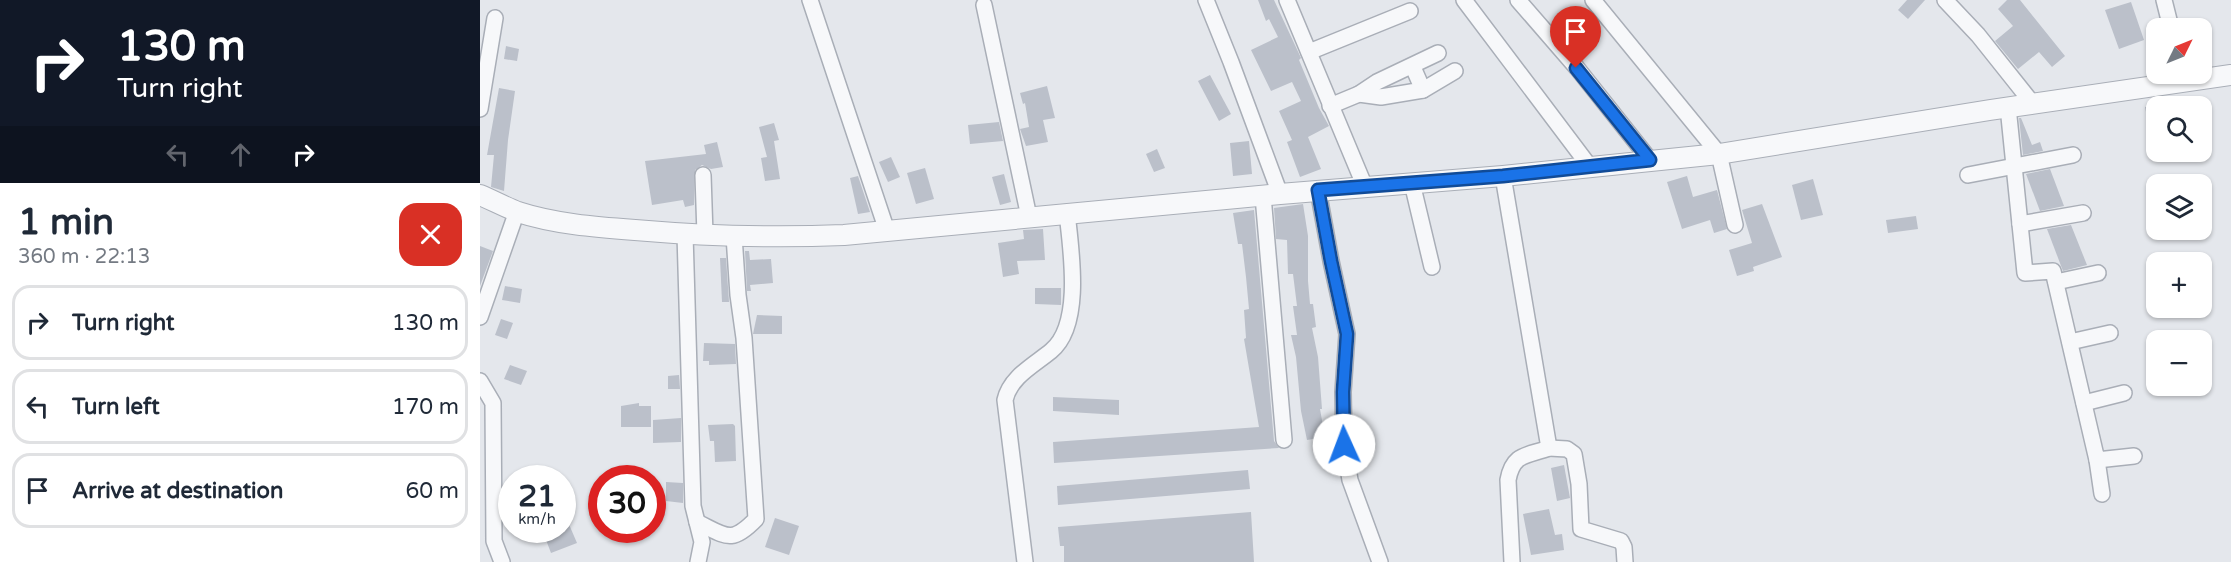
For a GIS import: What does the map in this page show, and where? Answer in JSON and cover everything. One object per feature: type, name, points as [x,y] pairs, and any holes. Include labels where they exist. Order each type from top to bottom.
[{"type":"street","points":[[810,0],[886,231]]},
{"type":"street","points":[[1206,0],[1232,62],[1272,195],[1284,440]]},
{"type":"street","points":[[1287,0],[1365,187]]},
{"type":"street","points":[[1464,0],[1590,167]]},
{"type":"street","points":[[1518,0],[1650,160]]},
{"type":"street","points":[[1593,0],[1719,154],[1735,225]]},
{"type":"street","points":[[1945,0],[1978,35],[2033,104]]},
{"type":"street","points":[[2164,0],[2168,18]]},
{"type":"street","points":[[984,4],[1029,217]]},
{"type":"street","points":[[1309,52],[1410,11]]},
{"type":"street","points":[[480,109],[495,18]]},
{"type":"street","points":[[1330,106],[1359,94],[1377,82],[1413,67],[1438,53]]},
{"type":"street","points":[[1413,67],[1423,90]]},
{"type":"street","points":[[1359,94],[1381,97],[1423,90],[1455,71]]},
{"type":"street","points":[[2212,76],[2231,75]]},
{"type":"street","points":[[480,195],[517,211],[585,225],[685,234],[778,238],[886,231],[1318,190],[1503,176],[1719,154],[2147,84]]},
{"type":"street","points":[[2007,107],[2025,273],[2053,271],[2097,460],[2102,494]]},
{"type":"street","points":[[1968,175],[2073,155]]},
{"type":"street","points":[[703,175],[705,235]]},
{"type":"street","points":[[1503,176],[1549,448]]},
{"type":"street","points":[[1412,183],[1432,267]]},
{"type":"street","points":[[1318,190],[1347,334],[1343,392],[1344,445],[1350,480],[1380,562]]},
{"type":"street","points":[[480,317],[517,211]]},
{"type":"street","points":[[1025,562],[1005,400],[1008,387],[1041,357],[1051,351],[1061,340],[1066,328],[1074,284],[1067,213]]},
{"type":"street","points":[[2020,224],[2084,213]]},
{"type":"street","points":[[685,234],[693,506],[702,542],[698,562]]},
{"type":"street","points":[[697,522],[729,536],[742,533],[756,519],[744,338],[734,236]]},
{"type":"street","points":[[2056,282],[2098,273]]},
{"type":"street","points":[[2070,342],[2110,333]]},
{"type":"street","points":[[480,381],[493,403],[494,541],[502,562]]},
{"type":"street","points":[[2084,403],[2124,393]]},
{"type":"street","points":[[480,436],[494,424]]},
{"type":"street","points":[[1512,562],[1508,480],[1510,471],[1513,463],[1519,458],[1549,448],[1567,449],[1574,454],[1579,484],[1581,529],[1621,541],[1624,547],[1625,562]]},
{"type":"street","points":[[2097,460],[2134,456]]},
{"type":"building","points":[[1258,0],[1274,0],[1301,58],[1299,60],[1319,108],[1329,126],[1308,137],[1321,169],[1300,177],[1287,142],[1292,140],[1279,111],[1301,101],[1292,82],[1271,91],[1251,50],[1278,37],[1269,19],[1266,21]]},
{"type":"building","points":[[1907,0],[1925,0],[1908,19],[1898,10]]},
{"type":"building","points":[[2007,0],[2020,0],[2065,56],[2052,67],[2039,52],[2018,69],[1995,41],[2013,26],[1998,9]]},
{"type":"building","points":[[2131,2],[2144,40],[2119,49],[2105,10]]},
{"type":"building","points":[[506,46],[519,49],[517,61],[504,59]]},
{"type":"building","points":[[1210,75],[1231,114],[1219,121],[1198,81]]},
{"type":"building","points":[[1047,86],[1055,118],[1043,120],[1048,142],[1026,146],[1020,129],[1029,127],[1025,103],[1023,104],[1020,93]]},
{"type":"building","points":[[499,88],[515,91],[504,191],[491,187],[494,155],[487,155]]},
{"type":"building","points":[[2019,118],[2021,118],[2032,145],[2040,142],[2043,151],[2023,155]]},
{"type":"building","points":[[999,122],[1003,141],[970,144],[968,125]]},
{"type":"building","points":[[774,123],[779,140],[774,141],[780,179],[765,181],[761,158],[767,157],[759,127]]},
{"type":"building","points":[[1249,141],[1252,174],[1233,176],[1230,143]]},
{"type":"building","points":[[717,142],[723,167],[711,169],[702,165],[695,170],[694,205],[685,207],[683,200],[652,205],[645,161],[706,154],[704,145]]},
{"type":"building","points":[[1157,149],[1165,168],[1154,172],[1146,154]]},
{"type":"building","points":[[891,157],[900,177],[888,182],[879,162]]},
{"type":"building","points":[[925,168],[934,199],[916,204],[907,173]]},
{"type":"building","points":[[2050,169],[2064,206],[2040,211],[2026,174]]},
{"type":"building","points":[[1004,174],[1011,202],[1000,205],[992,177]]},
{"type":"building","points":[[858,176],[870,212],[858,214],[850,178]]},
{"type":"building","points":[[1687,176],[1693,197],[1717,190],[1727,229],[1714,233],[1710,220],[1682,229],[1667,182]]},
{"type":"building","points":[[1813,179],[1823,215],[1801,220],[1792,185]]},
{"type":"building","points":[[1303,204],[1308,236],[1310,304],[1313,304],[1316,327],[1312,328],[1318,357],[1322,409],[1320,409],[1325,437],[1307,440],[1291,335],[1297,335],[1293,306],[1297,306],[1293,274],[1288,274],[1287,240],[1276,239],[1274,208]]},
{"type":"building","points":[[1762,204],[1782,257],[1753,267],[1754,271],[1737,276],[1729,250],[1752,243],[1742,210]]},
{"type":"building","points":[[1254,210],[1274,441],[1279,448],[1054,463],[1053,442],[1259,427],[1244,339],[1246,338],[1244,310],[1249,309],[1242,244],[1238,244],[1233,213]]},
{"type":"building","points":[[1916,216],[1918,229],[1888,233],[1886,220]]},
{"type":"building","points":[[2071,225],[2087,265],[2063,271],[2047,229]]},
{"type":"building","points":[[1043,229],[1045,260],[1017,261],[1019,274],[1003,277],[998,243],[1024,239],[1023,230]]},
{"type":"building","points":[[480,246],[493,251],[480,286]]},
{"type":"building","points":[[745,251],[749,251],[750,260],[771,259],[773,283],[750,285],[751,291],[747,291]]},
{"type":"building","points":[[720,258],[726,258],[729,302],[722,302]]},
{"type":"building","points":[[505,286],[522,289],[520,303],[502,300]]},
{"type":"building","points":[[1035,288],[1061,288],[1061,305],[1035,304]]},
{"type":"building","points":[[757,315],[782,316],[782,334],[753,334]]},
{"type":"building","points":[[501,319],[513,323],[507,339],[495,335]]},
{"type":"building","points":[[704,343],[735,344],[736,364],[709,365],[709,361],[703,361]]},
{"type":"building","points":[[510,365],[527,371],[521,385],[504,379]]},
{"type":"building","points":[[679,375],[680,389],[668,389],[668,376]]},
{"type":"building","points":[[1053,397],[1119,400],[1119,415],[1053,411]]},
{"type":"building","points":[[639,403],[639,406],[651,406],[651,427],[621,427],[621,406]]},
{"type":"building","points":[[681,418],[681,442],[653,443],[653,420]]},
{"type":"building","points":[[733,424],[735,426],[736,461],[715,462],[714,441],[710,441],[708,425]]},
{"type":"building","points":[[1564,465],[1570,498],[1557,501],[1551,468]]},
{"type":"building","points":[[1248,470],[1250,489],[1058,505],[1057,486]]},
{"type":"building","points":[[666,482],[683,483],[683,503],[666,501]]},
{"type":"building","points":[[1549,509],[1555,535],[1562,534],[1564,550],[1531,555],[1523,514]]},
{"type":"building","points":[[1251,512],[1254,562],[1064,562],[1064,546],[1060,546],[1058,527]]},
{"type":"building","points":[[775,518],[799,526],[789,555],[765,547]]},
{"type":"building","points":[[576,541],[577,543],[551,553],[547,543],[576,543]]},
{"type":"route","points":[[1344,445],[1343,392],[1347,334],[1338,299],[1318,190],[1503,176],[1650,160],[1576,68]]}]
